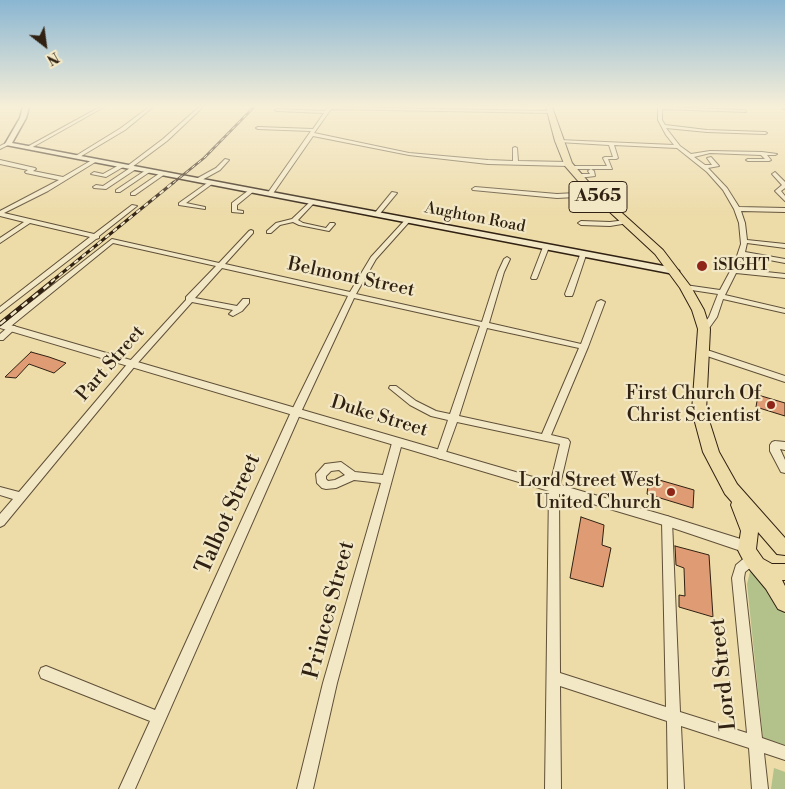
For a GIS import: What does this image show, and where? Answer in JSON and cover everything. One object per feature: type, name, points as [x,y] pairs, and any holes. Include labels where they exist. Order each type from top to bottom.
[{"type":"highway","name":"A565","points":[[560,144],[570,165],[579,176],[659,252],[685,287],[698,310],[704,329],[699,411],[711,452],[732,489],[748,524],[752,553],[773,582],[785,603]]},
{"type":"highway","name":"A565","points":[[732,489],[784,550]]},
{"type":"highway","name":"A565","points":[[752,553],[756,539],[766,539],[784,550]]},
{"type":"highway","points":[[752,553],[771,572],[785,572]]},
{"type":"main road","name":"Aughton Road","points":[[4,144],[29,147],[674,271]]},
{"type":"street","points":[[0,148],[4,144]]},
{"type":"street","points":[[29,147],[35,144]]},
{"type":"street","points":[[76,157],[98,144]]},
{"type":"street","points":[[96,187],[104,188],[128,167],[160,144]]},
{"type":"street","points":[[270,194],[305,144]]},
{"type":"street","points":[[365,144],[409,154],[516,163],[610,168],[605,158],[616,158],[611,144]]},
{"type":"street","points":[[606,144],[678,146],[725,189],[737,209],[742,223],[743,241],[741,253],[721,294],[713,316],[704,329]]},
{"type":"street","points":[[515,148],[516,163]]},
{"type":"street","points":[[690,156],[710,152],[775,154]]},
{"type":"street","points":[[748,160],[769,160],[762,153]]},
{"type":"street","points":[[198,180],[230,161],[216,158]]},
{"type":"street","points":[[703,167],[716,166],[709,158]]},
{"type":"street","points":[[0,214],[94,161]]},
{"type":"street","points":[[0,162],[32,170],[28,172],[64,179]]},
{"type":"street","points":[[94,174],[104,176],[128,167]]},
{"type":"street","points":[[118,191],[148,171]]},
{"type":"street","points":[[579,176],[593,175],[591,171]]},
{"type":"street","points":[[133,194],[162,174]]},
{"type":"street","points":[[775,174],[785,185],[778,191],[785,199]]},
{"type":"street","points":[[203,208],[182,204],[210,183]]},
{"type":"street","points":[[475,189],[558,196],[596,194]]},
{"type":"street","points":[[241,212],[234,210],[234,204],[251,191]]},
{"type":"street","points":[[376,215],[394,193]]},
{"type":"street","points":[[269,232],[278,224],[294,220],[312,202]]},
{"type":"street","points":[[0,311],[97,237],[134,206]]},
{"type":"street","points":[[737,209],[785,210]]},
{"type":"street","points":[[0,214],[97,237]]},
{"type":"street","points":[[294,220],[301,224],[327,230],[332,224]]},
{"type":"street","points":[[0,241],[29,221]]},
{"type":"street","name":"Talbot Street","points":[[127,789],[296,412],[352,295],[373,258],[407,221]]},
{"type":"street","points":[[581,223],[610,224],[626,222]]},
{"type":"street","name":"Part Street","points":[[0,522],[132,364],[251,232]]},
{"type":"street","name":"Belmont Street","points":[[6,326],[112,241],[484,323],[584,347]]},
{"type":"street","points":[[743,241],[785,246]]},
{"type":"street","points":[[534,278],[546,247]]},
{"type":"street","points":[[741,253],[785,261]]},
{"type":"street","points":[[569,294],[583,254]]},
{"type":"street","points":[[441,455],[501,272],[507,259]]},
{"type":"street","points":[[733,271],[785,276]]},
{"type":"street","points":[[685,287],[721,294],[785,311]]},
{"type":"street","points":[[189,299],[236,312],[246,301]]},
{"type":"street","points":[[546,436],[601,302]]},
{"type":"street","points":[[0,338],[6,326]]},
{"type":"street","name":"Duke Street","points":[[6,326],[397,443],[667,521],[752,553]]},
{"type":"street","points":[[704,352],[785,379]]},
{"type":"street","points":[[393,388],[413,403],[434,414],[546,436],[565,442],[554,489],[553,789]]},
{"type":"street","name":"Princes Street","points":[[305,789],[330,683],[397,443]]},
{"type":"street","points":[[785,446],[775,445],[775,451],[785,469]]},
{"type":"street","points":[[352,476],[387,479]]},
{"type":"street","points":[[0,491],[20,497]]},
{"type":"street","points":[[667,521],[676,789]]},
{"type":"street","name":"Lord Street","points":[[752,553],[740,569],[738,578],[760,789]]},
{"type":"street","points":[[46,673],[159,718]]},
{"type":"street","points":[[553,677],[785,753]]},
{"type":"green space","points":[[755,571],[779,599],[785,614],[785,747],[763,739],[747,584],[750,572]]},
{"type":"green space","points":[[774,768],[785,772],[785,789],[771,789]]},
{"type":"building","points":[[31,352],[66,363],[54,373],[29,364],[16,378],[5,377]]},
{"type":"building","name":"First Church Of Christ Scientist","points":[[758,395],[785,403],[785,416],[756,407]]},
{"type":"building","name":"Lord Street West United Church","points":[[649,477],[694,490],[693,508],[647,494]]},
{"type":"building","points":[[581,517],[604,525],[602,545],[611,548],[603,587],[570,578]]},
{"type":"building","points":[[675,546],[709,555],[713,617],[679,607],[679,595],[685,596],[684,568],[676,565]]},
{"type":"railway","points":[[173,183],[204,158],[218,144]]},
{"type":"railway","points":[[51,282],[174,182]]},
{"type":"railway","points":[[0,324],[53,281]]},
{"type":"place","name":"iSIGHT","points":[[702,266]]},
{"type":"place","name":"First Church Of Christ Scientist","points":[[771,405]]},
{"type":"place","name":"Lord Street West United Church","points":[[671,492]]}]
